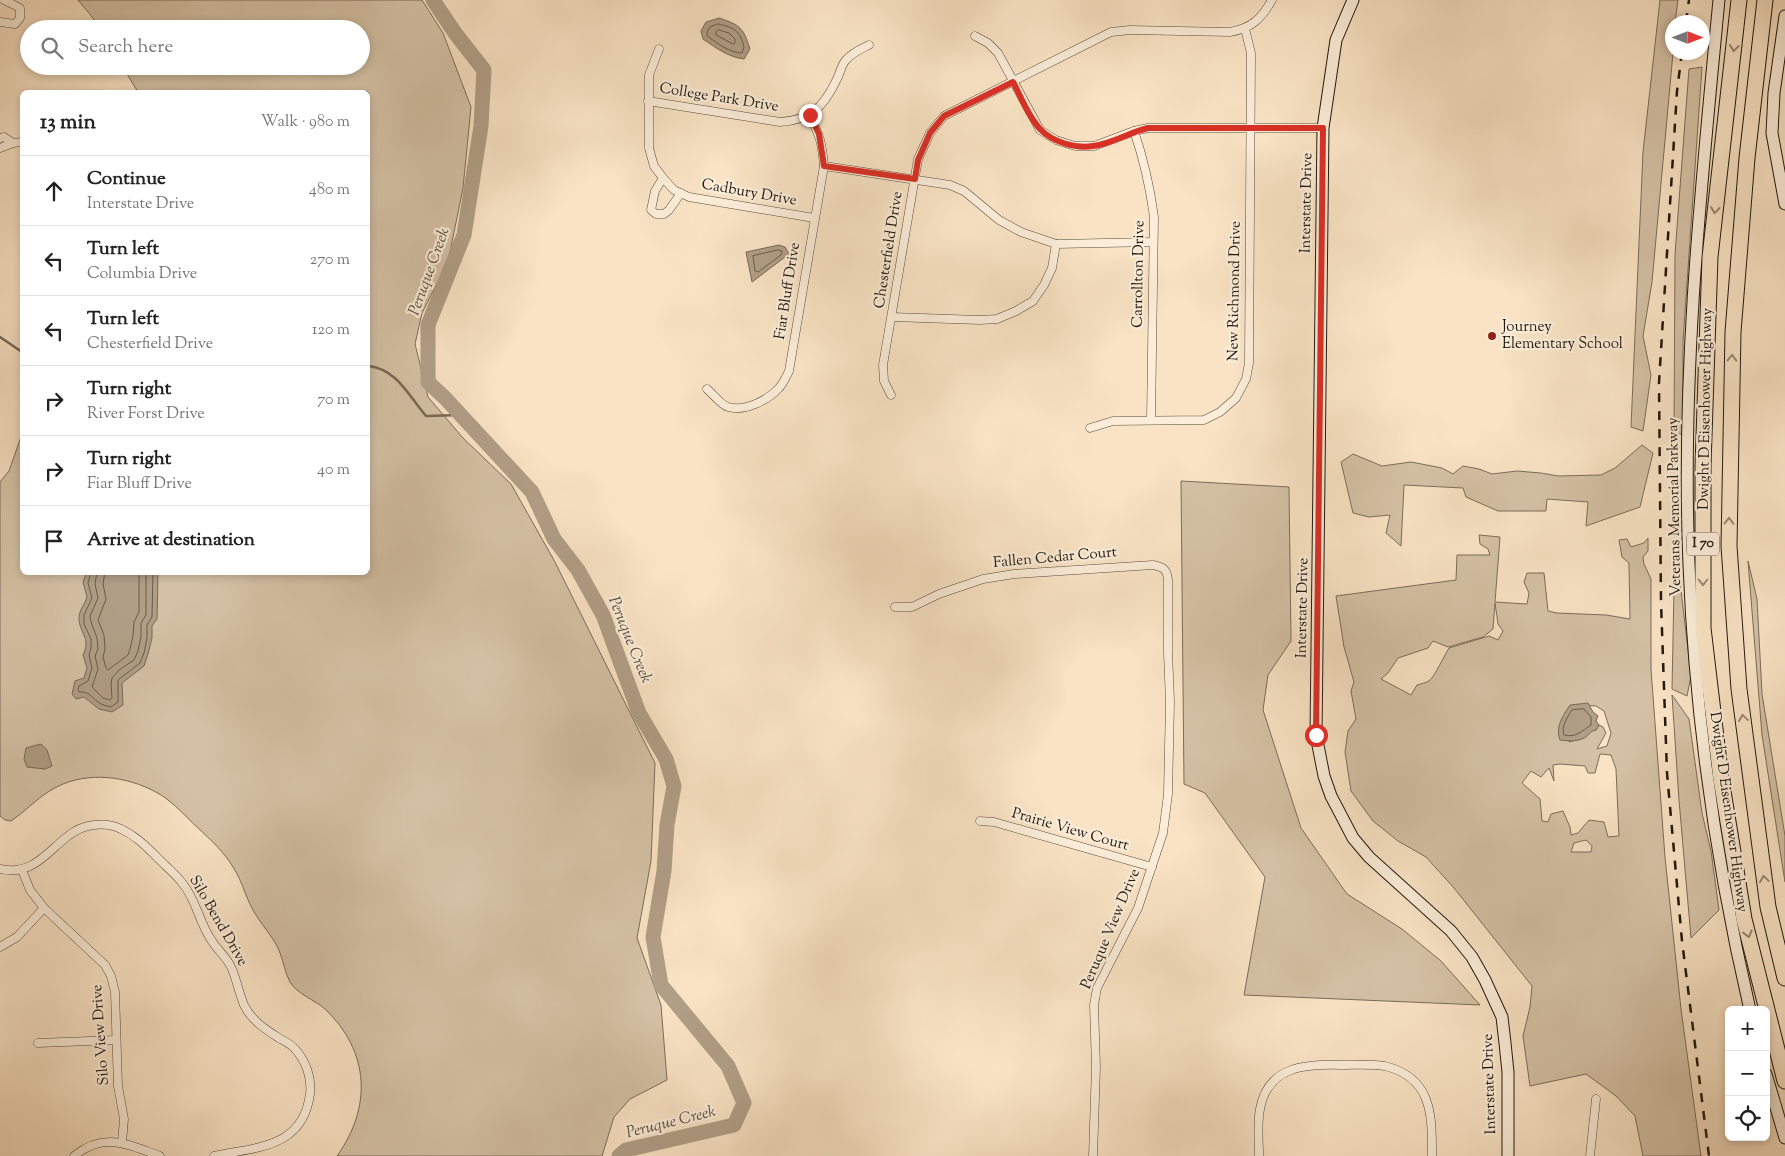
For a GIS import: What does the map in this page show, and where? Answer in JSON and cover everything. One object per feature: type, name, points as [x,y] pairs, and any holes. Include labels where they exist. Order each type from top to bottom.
[{"type":"highway","name":"Dwight D Eisenhower Highway","points":[[1739,0],[1710,257],[1703,466],[1703,628],[1721,779],[1744,919],[1785,1081]]},
{"type":"highway","name":"Dwight D Eisenhower Highway","points":[[1765,0],[1747,158],[1733,332],[1729,546],[1740,699],[1768,907],[1785,978]]},
{"type":"street","points":[[0,22],[15,24],[20,18],[20,8],[4,0]]},
{"type":"street","points":[[1245,29],[1262,16],[1272,0]]},
{"type":"street","name":"Interstate Drive","points":[[1353,0],[1336,40],[1323,128],[1316,735],[1324,776],[1341,816],[1353,838],[1373,861],[1451,931],[1472,957],[1502,1017],[1508,1072],[1508,1156]]},
{"type":"street","name":"Veterans Memorial Parkway","points":[[1719,0],[1694,282],[1689,423],[1689,566],[1700,718],[1712,815],[1728,908],[1749,1006]]},
{"type":"street","points":[[1785,16],[1774,93],[1772,133],[1785,204]]},
{"type":"street","name":"Chesterfield Drive","points":[[891,395],[884,381],[883,365],[918,160],[930,133],[944,116],[1111,32],[1130,30],[1230,32],[1245,29]]},
{"type":"street","name":"New Richmond Drive","points":[[1090,428],[1113,421],[1204,420],[1220,412],[1236,398],[1246,380],[1249,363],[1252,52],[1245,29]]},
{"type":"street","points":[[975,36],[988,43],[998,53],[1040,130],[1056,140],[1075,146],[1094,146],[1134,131],[1148,128],[1323,128]]},
{"type":"street","points":[[810,115],[821,106],[829,95],[845,61],[856,51],[869,45]]},
{"type":"street","name":"Cadbury Drive","points":[[659,49],[649,75],[649,148],[654,166],[674,190],[689,197],[814,218]]},
{"type":"street","name":"College Park Drive","points":[[648,101],[780,122],[795,121],[810,115]]},
{"type":"street","name":"Fiar Bluff Drive","points":[[707,389],[727,407],[740,408],[767,398],[780,387],[788,371],[824,166],[819,134],[810,115]]},
{"type":"street","name":"Carrollton Drive","points":[[1134,131],[1144,159],[1154,217],[1152,420]]},
{"type":"street","points":[[0,138],[20,142]]},
{"type":"street","points":[[0,148],[13,142]]},
{"type":"street","points":[[824,166],[950,184],[964,191],[999,220],[1021,232],[1056,244],[1153,242]]},
{"type":"street","name":"Cadbury Drive","points":[[663,178],[655,191],[651,210],[656,214],[664,214],[669,210],[680,193]]},
{"type":"street","points":[[892,317],[980,320],[998,319],[1016,311],[1033,301],[1044,286],[1052,268],[1056,244]]},
{"type":"street","name":"Fallen Cedar Court","points":[[895,607],[912,607],[939,594],[983,579],[1014,574],[1120,566],[1153,565],[1162,567]]},
{"type":"street","name":"Peruque View Drive","points":[[1093,1156],[1096,1067],[1094,1005],[1097,988],[1138,908],[1163,833],[1170,772],[1168,580],[1167,572],[1162,567]]},
{"type":"street","name":"Prairie View Court","points":[[980,821],[994,822],[1152,867]]},
{"type":"street","name":"Silo Bend Drive","points":[[22,870],[43,859],[69,834],[87,826],[105,824],[120,828],[136,837],[184,884],[210,938],[232,967],[243,1003],[250,1015],[266,1030],[293,1047],[302,1058],[307,1068],[310,1090],[306,1113],[299,1125],[290,1135],[279,1141],[214,1156]]},
{"type":"street","points":[[0,869],[22,870]]},
{"type":"street","name":"Silo View Drive","points":[[22,870],[30,890],[44,908],[105,965],[111,976],[115,992],[118,1086],[124,1119],[122,1142]]},
{"type":"street","points":[[0,947],[17,937],[44,908]]},
{"type":"street","points":[[38,1043],[116,1040]]},
{"type":"street","points":[[1259,1156],[1260,1109],[1271,1085],[1278,1078],[1296,1068],[1336,1064],[1385,1066],[1394,1068],[1410,1077],[1422,1091],[1430,1109],[1432,1156]]},
{"type":"street","points":[[1770,1087],[1785,1138]]},
{"type":"street","points":[[1590,1156],[1596,1099]]},
{"type":"street","points":[[74,1156],[82,1149],[92,1145],[122,1142],[160,1156]]},
{"type":"shaded area","points":[[78,0],[422,0],[443,33],[471,107],[463,188],[448,262],[422,313],[415,344],[428,397],[463,438],[511,484],[555,562],[655,763],[651,861],[637,938],[661,1005],[667,1080],[630,1099],[614,1117],[602,1156],[337,1156],[356,1118],[361,1080],[358,1061],[351,1043],[340,1026],[325,1009],[297,990],[290,982],[278,948],[259,920],[226,856],[176,806],[161,795],[138,784],[114,778],[88,778],[63,784],[42,796],[11,821],[5,820],[0,816],[0,482],[9,471],[20,440],[20,575],[370,575],[370,90],[137,90],[128,75],[370,75],[370,20],[95,20]]},
{"type":"shaded area","points":[[1660,0],[1678,0],[1676,15],[1665,15],[1665,60],[1672,60],[1652,282],[1643,336],[1651,375],[1643,431],[1631,427],[1643,152]]},
{"type":"shaded area","points":[[1702,67],[1683,341],[1683,434],[1674,434],[1675,254],[1689,69]]},
{"type":"shaded area","points":[[1642,445],[1653,453],[1640,507],[1586,526],[1588,502],[1547,499],[1546,511],[1498,511],[1466,497],[1463,488],[1404,485],[1401,546],[1386,533],[1390,515],[1369,517],[1353,513],[1341,462],[1353,454],[1382,466],[1411,462],[1442,468],[1453,474],[1463,466],[1492,474],[1517,471],[1558,476],[1601,475],[1615,468]]},
{"type":"shaded area","points":[[1181,481],[1289,487],[1291,641],[1268,675],[1263,710],[1301,828],[1347,894],[1402,929],[1441,961],[1480,1005],[1244,995],[1265,877],[1205,793],[1184,784]]},
{"type":"shaded area","points":[[1479,535],[1500,537],[1495,602],[1527,604],[1529,593],[1524,582],[1527,573],[1544,573],[1548,611],[1606,615],[1630,619],[1629,563],[1622,557],[1619,540],[1627,539],[1631,547],[1644,543],[1648,538],[1648,551],[1643,557],[1651,579],[1651,669],[1665,857],[1681,1009],[1701,1156],[1643,1156],[1635,1116],[1616,1096],[1586,1074],[1530,1086],[1523,1036],[1530,1007],[1532,986],[1454,888],[1426,857],[1398,841],[1373,821],[1351,791],[1345,752],[1348,731],[1356,719],[1351,691],[1354,682],[1344,647],[1336,596],[1456,580],[1457,555],[1490,555],[1488,549],[1480,544]],"holes":[[[1495,603],[1498,624],[1503,631],[1498,640],[1489,636],[1449,648],[1429,681],[1417,685],[1411,695],[1381,679],[1388,673],[1398,658],[1428,648],[1433,641],[1448,647],[1483,637],[1493,629]],[[1580,705],[1596,706],[1604,711],[1611,733],[1607,746],[1597,749],[1606,733],[1603,727],[1599,725],[1596,730],[1591,731],[1585,737],[1569,742]],[[1600,754],[1611,755],[1616,769],[1619,836],[1608,837],[1604,822],[1589,820],[1578,833],[1571,835],[1570,827],[1563,811],[1551,814],[1548,822],[1542,821],[1540,799],[1522,783],[1531,771],[1541,777],[1549,768],[1554,781],[1553,765],[1560,764],[1585,766],[1588,773],[1595,773]],[[1586,840],[1592,846],[1591,852],[1571,852],[1574,843]]]},
{"type":"shaded area","points":[[1675,539],[1691,676],[1687,696],[1672,689]]},
{"type":"shaded area","points":[[1748,561],[1757,599],[1762,694],[1785,836],[1785,882],[1762,735]]},
{"type":"shaded area","points":[[1672,695],[1689,719],[1702,813],[1711,851],[1719,910],[1691,938],[1679,800]]},
{"type":"water","points":[[719,18],[736,25],[743,31],[750,49],[744,59],[727,54],[703,39],[701,31],[706,22]]},
{"type":"water","points":[[779,245],[785,247],[789,254],[752,282],[746,252]]},
{"type":"water","points":[[86,575],[158,575],[157,619],[152,626],[152,638],[144,666],[122,683],[123,705],[112,712],[99,709],[84,697],[76,699],[72,694],[75,681],[84,678],[87,668],[83,655],[86,644],[79,622],[80,611],[87,597],[83,582]]},
{"type":"water","points":[[1588,703],[1593,712],[1598,716],[1596,721],[1599,725],[1596,730],[1580,740],[1560,740],[1559,726],[1562,717],[1570,705]]},
{"type":"water","points":[[41,744],[47,750],[52,766],[45,769],[27,767],[24,759],[26,748]]},
{"type":"waterway","name":"Peruque Creek","points":[[433,0],[455,33],[484,70],[481,126],[464,235],[428,325],[428,382],[532,492],[554,539],[578,570],[603,615],[639,713],[666,759],[674,786],[667,825],[664,871],[653,937],[661,985],[728,1066],[744,1103],[734,1125],[626,1150],[619,1156]]},
{"type":"waterway","points":[[0,337],[20,351]]},
{"type":"waterway","points":[[370,366],[387,372],[401,384],[426,416],[461,415]]},
{"type":"railway","points":[[1687,15],[1689,0]]},
{"type":"railway","points":[[1681,60],[1677,91],[1659,383],[1661,602],[1667,773],[1682,941],[1709,1156]]},
{"type":"place","name":"Journey Elementary School","points":[[1492,336]]},
{"type":"route","points":[[810,115],[819,134],[824,166],[915,179],[918,160],[930,133],[944,116],[1013,82],[1040,130],[1056,140],[1075,146],[1094,146],[1134,131],[1148,128],[1323,128],[1316,735]]}]
